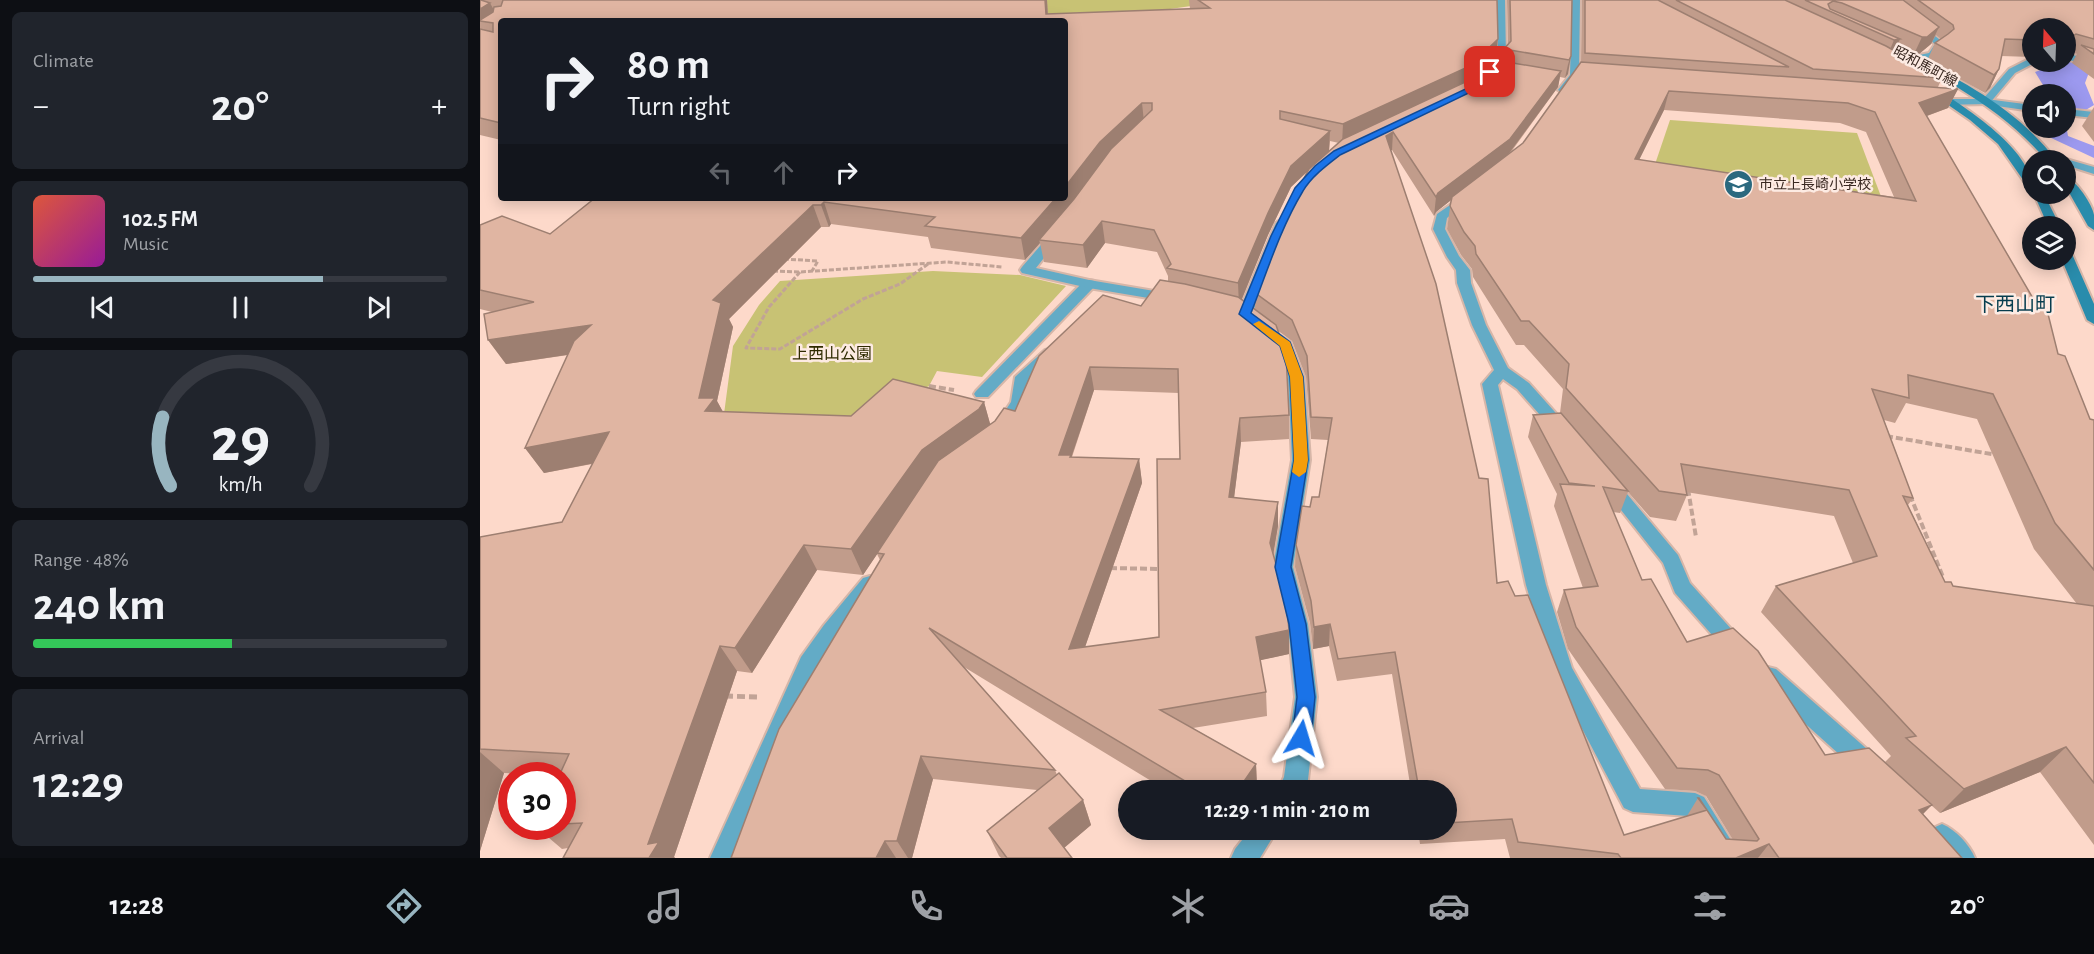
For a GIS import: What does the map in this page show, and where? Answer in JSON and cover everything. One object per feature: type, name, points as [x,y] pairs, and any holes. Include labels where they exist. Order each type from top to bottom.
[{"type":"main road","name":"昭和馬町線","points":[[1863,36],[1914,60],[1986,102],[2012,120],[2044,150]]},
{"type":"main road","name":"昭和馬町線","points":[[1888,62],[1907,74]]},
{"type":"main road","name":"昭和馬町線","points":[[1925,86],[1953,103],[2002,142],[2022,170]]},
{"type":"main road","points":[[2076,194],[2094,226]]},
{"type":"main road","points":[[2073,270],[2094,320]]},
{"type":"street","points":[[1478,83],[1502,58],[1501,0]]},
{"type":"street","points":[[1557,99],[1571,79],[1576,0]]},
{"type":"street","points":[[1882,0],[1940,44],[1932,55],[1914,60],[1888,62]]},
{"type":"street","points":[[2076,59],[2094,64]]},
{"type":"street","points":[[1986,102],[2012,71],[2022,66]]},
{"type":"street","points":[[1491,70],[1502,72]]},
{"type":"street","points":[[1931,102],[1986,102],[2022,107]]},
{"type":"street","points":[[2076,113],[2094,115]]},
{"type":"street","points":[[2076,165],[2094,171]]},
{"type":"street","points":[[1475,189],[1440,217],[1439,229],[1453,257],[1463,270],[1464,283],[1479,325],[1502,371],[1523,386],[1570,437]]},
{"type":"street","points":[[1290,207],[1240,313],[1285,345],[1296,377],[1301,460],[1283,567],[1298,624],[1306,697],[1296,780]]},
{"type":"street","points":[[1065,225],[1027,270],[1089,284],[1187,300]]},
{"type":"street","points":[[982,394],[1089,284]]},
{"type":"street","points":[[1106,304],[1123,289]]},
{"type":"street","points":[[993,439],[1019,402],[1023,377],[1065,340]]},
{"type":"street","points":[[1502,371],[1490,384],[1536,585],[1562,670],[1633,800],[1695,806],[1729,858]]},
{"type":"street","points":[[1600,472],[1671,560],[1682,587],[1727,640],[1888,783]]},
{"type":"street","points":[[723,858],[809,663],[831,631],[882,567]]},
{"type":"street","points":[[1930,824],[1962,858]]},
{"type":"street","points":[[1244,858],[1258,840]]},
{"type":"path","points":[[775,259],[818,261],[813,271]]},
{"type":"path","points":[[766,271],[800,272],[947,262],[1027,270]]},
{"type":"path","points":[[800,272],[769,307],[746,348],[780,349],[863,299],[900,284],[929,264]]},
{"type":"path","points":[[1874,434],[2001,456]]},
{"type":"path","points":[[1886,436],[1890,447]]},
{"type":"path","points":[[1671,560],[1698,545],[1687,477]]},
{"type":"path","points":[[1908,491],[1944,579]]},
{"type":"path","points":[[1102,567],[1170,569]]},
{"type":"path","points":[[714,695],[792,698]]},
{"type":"green space","points":[[947,0],[1216,0],[1205,4],[1079,22],[1068,20],[1068,18],[1055,18]]},
{"type":"green space","points":[[1670,120],[1857,133],[1888,215],[1650,179]]},
{"type":"green space","name":"上西山公園","points":[[933,271],[1020,275],[1066,286],[982,377],[937,371],[929,386],[889,406],[856,433],[724,414],[733,346],[759,305],[780,281]]},
{"type":"shaded area","points":[[2094,59],[2085,83],[2094,105],[2076,116],[2076,84],[2042,84],[2035,72],[2076,72],[2076,60]]},
{"type":"shaded area","points":[[2051,138],[2073,138],[2094,146],[2094,158]]},
{"type":"building","points":[[481,0],[490,3],[480,9]]},
{"type":"building","points":[[503,0],[1045,0],[1046,14],[1210,8],[1198,0],[1497,0],[1498,39],[1470,66],[1343,124],[1280,111],[1280,119],[1330,131],[1291,166],[1238,283],[1167,268],[1171,264],[1154,230],[1102,221],[1083,245],[1039,240],[1074,199],[1111,149],[1152,110],[1152,103],[1142,103],[1100,142],[1068,183],[1068,18],[498,18],[498,122],[480,118],[480,29],[493,32],[493,23],[480,20],[493,12],[494,7],[501,6]]},
{"type":"building","points":[[1510,0],[1572,0],[1569,60],[1504,49],[1511,41]]},
{"type":"building","points":[[1585,0],[1658,0],[1789,67],[1585,53]]},
{"type":"building","points":[[1676,0],[1785,0],[1886,46],[1942,78],[1813,69]]},
{"type":"building","points":[[1805,0],[1903,0],[1939,27],[1927,37],[1922,37],[1842,3],[1833,1],[1828,4],[1830,9],[1900,39],[1894,40]]},
{"type":"building","points":[[1918,0],[2094,0],[2094,39],[2076,34],[2076,18],[2022,18],[2022,40],[2005,39],[1999,69],[1994,75],[1935,43],[1954,29],[1953,25]]},
{"type":"building","points":[[2081,45],[2094,49],[2094,54]]},
{"type":"building","points":[[1495,60],[1561,71],[1510,139],[1438,193],[1436,197],[1393,132],[1386,136],[1436,284],[1479,478],[1488,479],[1497,583],[1508,581],[1515,596],[1528,595],[1624,835],[1707,810],[1726,839],[1757,841],[1759,839],[1719,775],[1708,770],[1677,768],[1576,627],[1564,590],[1598,586],[1560,484],[1595,486],[1569,483],[1533,415],[1561,413],[1628,491],[1603,487],[1642,580],[1651,579],[1687,642],[1733,628],[1758,651],[1825,755],[1869,748],[1932,805],[1919,810],[1962,858],[1779,858],[1769,844],[1736,858],[1621,858],[1618,854],[1518,842],[1512,819],[1457,822],[1457,780],[1417,780],[1395,652],[1338,659],[1330,624],[1314,627],[1311,601],[1296,545],[1302,506],[1310,507],[1312,497],[1319,497],[1332,418],[1311,417],[1307,356],[1292,320],[1254,292],[1283,217],[1309,169],[1343,139],[1478,76]]},
{"type":"building","points":[[1581,62],[1958,89],[1919,103],[2034,300],[2045,302],[2058,354],[2065,356],[2090,419],[2094,420],[2094,570],[2055,523],[1993,394],[1908,375],[1909,398],[1872,389],[1913,498],[1903,496],[1945,582],[1951,582],[1953,586],[2094,606],[2094,783],[2066,747],[1964,789],[1906,738],[1916,736],[1776,586],[1877,556],[1849,490],[1681,464],[1687,495],[1659,491],[1566,388],[1569,364],[1529,321],[1521,321],[1476,254],[1475,246],[1464,232],[1450,206],[1452,197],[1523,143]],"holes":[[[1669,91],[1848,103],[1875,112],[1916,201],[1635,159]]]},
{"type":"building","points":[[591,201],[1053,201],[1021,238],[925,226],[935,217],[824,202],[821,205],[813,205],[713,300],[721,303],[699,398],[715,398],[705,411],[851,416],[893,379],[984,402],[979,409],[922,450],[851,549],[804,545],[735,648],[720,646],[648,844],[659,842],[649,858],[563,858],[573,840],[576,840],[576,834],[582,823],[576,823],[576,762],[565,762],[569,754],[480,749],[480,537],[562,522],[609,432],[525,448],[574,341],[591,325],[488,340],[484,314],[534,302],[480,290],[480,225],[502,216],[550,234]]},
{"type":"building","points":[[1160,280],[1238,297],[1276,325],[1286,354],[1289,415],[1240,418],[1229,497],[1278,502],[1270,543],[1286,600],[1289,630],[1256,637],[1266,692],[1160,710],[1256,764],[1245,780],[1183,780],[929,628],[1055,770],[921,756],[897,841],[885,841],[876,858],[731,858],[779,729],[884,554],[877,553],[938,461],[995,421],[1004,408],[1015,411],[1039,356],[1103,295],[1141,306]],"holes":[[[1090,367],[1178,369],[1180,459],[1157,459],[1159,637],[1069,649],[1139,459],[1059,455]]]},
{"type":"building","points":[[1059,773],[1083,800],[1049,828],[1072,858],[1007,858],[987,831]]},
{"type":"slow traffic","points":[[1259,324],[1285,345],[1296,377],[1301,460],[1299,472]]},
{"type":"place","name":"市立上長崎小学校","points":[[1738,185]]},
{"type":"district","name":"下西山町","points":[[2015,305]]},
{"type":"route","points":[[1301,738],[1306,697],[1298,624],[1283,567],[1301,460],[1296,377],[1285,345],[1245,314],[1276,236],[1299,188],[1319,168],[1337,153],[1472,88],[1490,72]]}]
